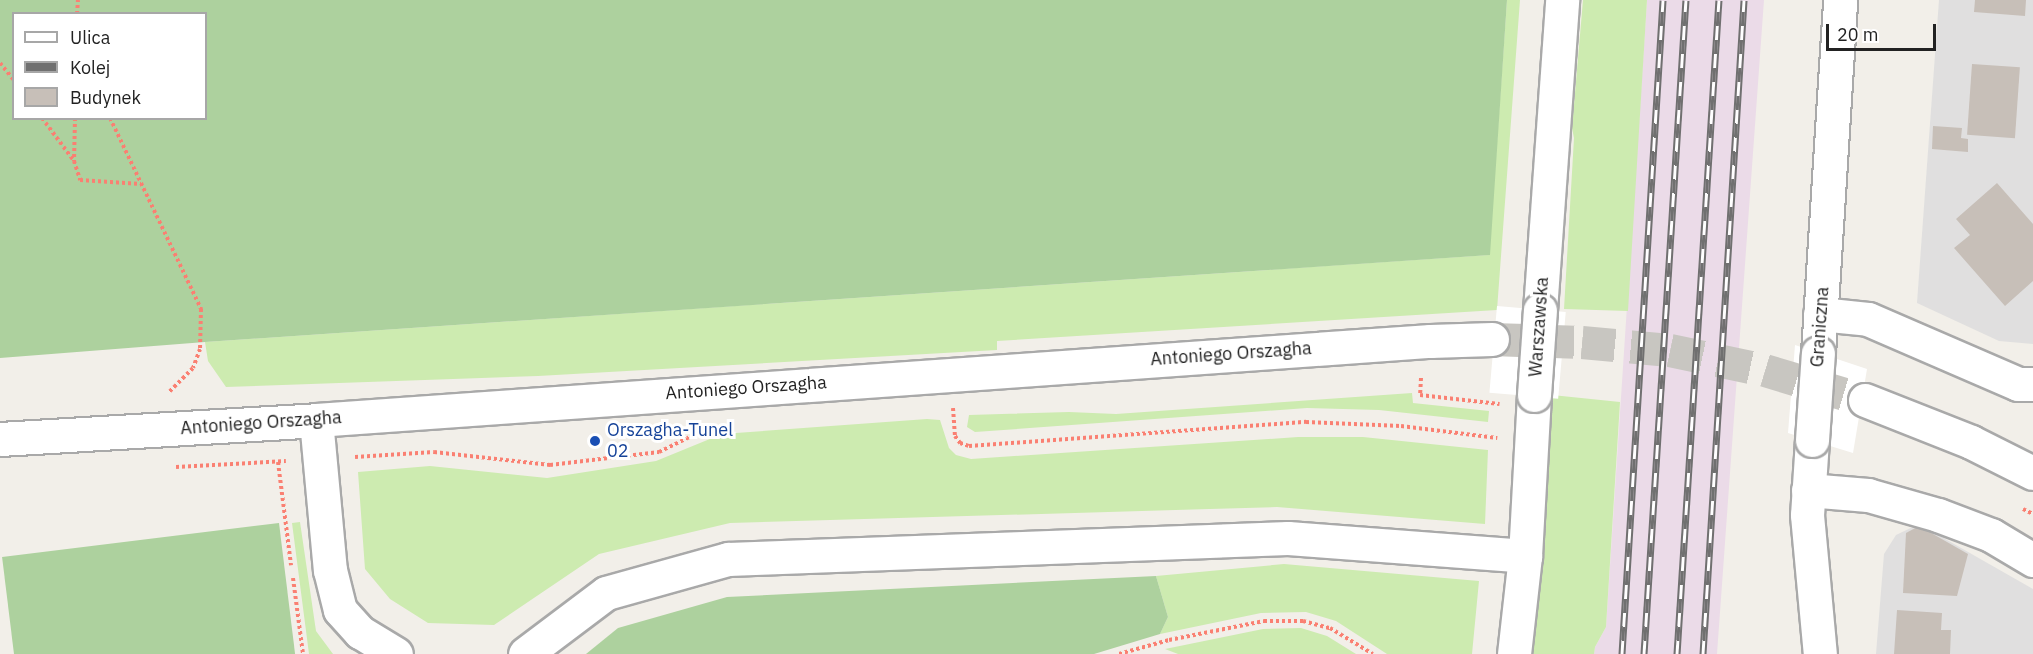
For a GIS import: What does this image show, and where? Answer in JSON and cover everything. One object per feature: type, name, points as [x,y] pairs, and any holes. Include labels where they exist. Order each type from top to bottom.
[{"type":"street","name":"Warszawska","points":[[1514,654],[1525,556],[1520,400],[1540,310],[1562,0]]},
{"type":"street","name":"Graniczna","points":[[1820,654],[1808,548],[1808,490],[1840,0]]},
{"type":"street","points":[[1820,314],[1868,319],[2018,384],[2033,384]]},
{"type":"street","name":"Antoniego Orszagha","points":[[0,439],[316,420],[874,378],[1430,341],[1492,339]]},
{"type":"street","points":[[1865,400],[1971,442],[2033,473]]},
{"type":"street","points":[[316,420],[330,570],[340,610],[360,632],[396,654]]},
{"type":"street","points":[[1808,490],[1868,495],[1938,514],[1991,535],[2033,560]]},
{"type":"street","points":[[525,654],[606,593],[728,559],[1288,538],[1525,556]]},
{"type":"path","points":[[0,63],[12,78]]},
{"type":"path","points":[[43,120],[74,161]]},
{"type":"path","points":[[75,120],[74,161],[80,180],[141,184]]},
{"type":"path","points":[[111,120],[201,309],[200,349],[193,368],[170,392]]},
{"type":"path","points":[[1420,378],[1420,395],[1520,400]]},
{"type":"path","points":[[953,405],[956,436],[960,442],[969,446],[1306,422],[1401,426],[1503,439]]},
{"type":"path","points":[[174,467],[290,461]]},
{"type":"path","points":[[278,462],[303,654]]},
{"type":"path","points":[[1119,654],[1169,640],[1264,621],[1302,621],[1330,628],[1373,654]]},
{"type":"shaded area","points":[[1647,0],[1764,0],[1717,654],[1594,654],[1595,647],[1606,627]]},
{"type":"shaded area","points":[[1939,0],[2033,0],[2033,344],[1999,341],[1917,303]]},
{"type":"shaded area","points":[[1919,524],[2033,589],[2033,654],[1876,654],[1884,554],[1896,535]]},
{"type":"green space","points":[[0,0],[1507,0],[1490,255],[205,342],[0,358]]},
{"type":"green space","points":[[1507,0],[1520,0],[1497,310],[997,341],[997,350],[538,376],[226,387],[208,361],[205,342],[1489,255]]},
{"type":"green space","points":[[1583,0],[1647,0],[1628,311],[1564,309],[1574,138],[1572,128]]},
{"type":"green space","points":[[1412,393],[1413,403],[1489,411],[1488,422],[1379,410],[1307,408],[975,432],[967,427],[969,415],[1069,412],[1116,414]]},
{"type":"green space","points":[[1552,395],[1620,402],[1606,627],[1595,647],[1594,654],[1530,654]]},
{"type":"green space","points":[[927,419],[940,420],[949,448],[956,455],[971,459],[1298,437],[1363,437],[1488,450],[1485,524],[1277,507],[730,523],[599,554],[494,625],[428,623],[390,599],[365,569],[358,472],[430,466],[547,478],[656,461],[722,434]]},
{"type":"green space","points":[[300,522],[316,631],[333,654],[309,654],[292,523]]},
{"type":"green space","points":[[279,523],[295,654],[14,654],[2,557]]},
{"type":"green space","points":[[1284,564],[1479,581],[1472,654],[1387,654],[1336,621],[1306,612],[1261,613],[1160,634],[1168,617],[1156,576]]},
{"type":"green space","points":[[1156,576],[1168,617],[1160,634],[1094,654],[586,654],[618,628],[727,597]]},
{"type":"green space","points":[[1301,628],[1327,636],[1356,654],[1178,654],[1165,649],[1263,629]]},
{"type":"pier","points":[[1497,306],[1566,312],[1558,399],[1489,393]]},
{"type":"pier","points":[[1795,345],[1867,369],[1853,453],[1788,433]]},
{"type":"building","points":[[1975,0],[2026,0],[2025,16],[1974,12]]},
{"type":"building","points":[[1972,64],[2020,67],[2015,138],[1967,135]]},
{"type":"building","points":[[1933,126],[1962,128],[1961,138],[1968,139],[1968,152],[1932,149]]},
{"type":"building","points":[[1997,183],[2033,224],[2033,281],[2005,306],[1954,248],[1970,235],[1956,219]]},
{"type":"building","points":[[1919,526],[1968,554],[1957,596],[1903,593],[1906,533]]},
{"type":"building","points":[[1897,610],[1942,613],[1941,630],[1951,630],[1950,654],[1894,654]]},
{"type":"tunnel","points":[[1492,339],[1582,342],[1670,350],[1765,370],[1865,400]]},
{"type":"railway","points":[[1622,654],[1663,0]]},
{"type":"railway","points":[[1644,654],[1686,0]]},
{"type":"railway","points":[[1677,654],[1719,0]]},
{"type":"railway","points":[[1703,654],[1744,0]]},
{"type":"place","name":"Orszagha-Tunel 02","points":[[595,441]]}]
